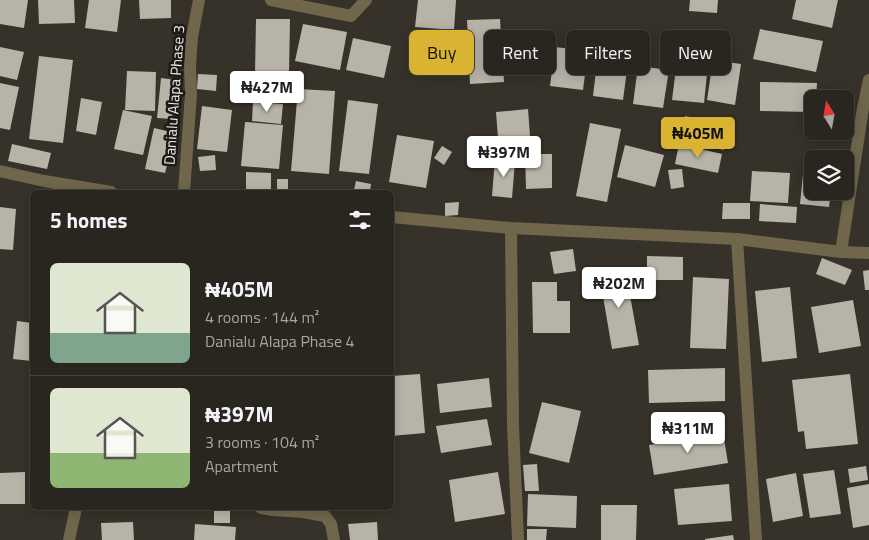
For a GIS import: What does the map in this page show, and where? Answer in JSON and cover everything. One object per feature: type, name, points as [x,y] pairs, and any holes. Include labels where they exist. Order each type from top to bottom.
[{"type":"street","name":"Danialu Alapa Phase 3","points":[[184,190],[191,94],[192,37],[199,0]]},
{"type":"street","points":[[271,0],[351,16],[366,0]]},
{"type":"street","points":[[841,252],[869,80]]},
{"type":"street","points":[[0,171],[96,190]]},
{"type":"street","points":[[394,218],[511,228],[737,239],[841,252],[869,253]]},
{"type":"street","points":[[511,228],[513,426],[518,540]]},
{"type":"street","points":[[737,239],[756,540]]},
{"type":"street","points":[[69,540],[76,510]]},
{"type":"street","points":[[273,510],[325,516],[331,524],[334,540]]},
{"type":"building","points":[[0,0],[28,0],[24,28],[0,24]]},
{"type":"building","points":[[38,0],[74,0],[75,23],[39,24]]},
{"type":"building","points":[[89,0],[121,0],[117,32],[85,28]]},
{"type":"building","points":[[139,0],[171,0],[171,18],[140,19]]},
{"type":"building","points":[[418,0],[456,0],[454,30],[415,27]]},
{"type":"building","points":[[690,0],[718,0],[717,13],[689,11]]},
{"type":"building","points":[[796,0],[838,0],[832,28],[792,19]]},
{"type":"building","points":[[256,19],[290,19],[289,74],[255,74]]},
{"type":"building","points":[[500,19],[501,30],[484,30],[484,75],[504,75],[504,82],[470,84],[470,75],[474,75],[474,30],[467,30],[467,20]]},
{"type":"building","points":[[303,24],[347,32],[340,70],[295,61]]},
{"type":"building","points":[[760,29],[823,41],[816,72],[753,59]]},
{"type":"building","points":[[353,38],[391,46],[384,78],[346,70]]},
{"type":"building","points":[[0,47],[24,52],[17,80],[0,76]]},
{"type":"building","points":[[556,47],[566,48],[566,75],[585,75],[583,90],[550,86],[551,75],[556,75]]},
{"type":"building","points":[[39,56],[73,60],[63,143],[29,139]]},
{"type":"building","points":[[731,63],[741,64],[735,105],[707,100],[711,75],[731,75]]},
{"type":"building","points":[[650,68],[660,69],[660,75],[668,75],[663,108],[633,104],[637,75],[650,75]]},
{"type":"building","points":[[127,71],[156,72],[155,111],[125,110]]},
{"type":"building","points":[[198,74],[217,75],[216,91],[197,89]]},
{"type":"building","points":[[596,75],[626,75],[623,100],[593,96]]},
{"type":"building","points":[[675,75],[707,75],[704,103],[672,100]]},
{"type":"building","points":[[161,78],[176,80],[172,119],[157,118]]},
{"type":"building","points":[[244,79],[291,83],[290,102],[242,98]]},
{"type":"building","points":[[760,82],[817,83],[817,90],[804,90],[804,112],[760,111]]},
{"type":"building","points":[[0,83],[19,87],[10,130],[0,128]]},
{"type":"building","points":[[298,89],[335,91],[329,174],[291,171]]},
{"type":"building","points":[[81,98],[102,102],[96,135],[76,131]]},
{"type":"building","points":[[348,100],[378,104],[369,174],[339,171]]},
{"type":"building","points":[[253,102],[283,104],[281,124],[252,121]]},
{"type":"building","points":[[202,106],[232,110],[227,152],[197,149]]},
{"type":"building","points":[[528,109],[531,149],[499,151],[496,112]]},
{"type":"building","points":[[123,110],[152,116],[143,155],[114,149]]},
{"type":"building","points":[[685,116],[730,125],[724,150],[680,141]]},
{"type":"building","points":[[245,122],[283,125],[279,169],[241,166]]},
{"type":"building","points":[[590,123],[621,129],[607,202],[576,196]]},
{"type":"building","points":[[154,128],[175,133],[165,173],[145,169]]},
{"type":"building","points":[[397,135],[434,141],[426,188],[389,182]]},
{"type":"building","points":[[12,144],[51,153],[47,169],[8,161]]},
{"type":"building","points":[[679,144],[722,154],[718,173],[675,164]]},
{"type":"building","points":[[625,145],[664,155],[655,187],[617,177]]},
{"type":"building","points":[[442,146],[452,152],[444,165],[434,158]]},
{"type":"building","points":[[525,154],[552,154],[552,188],[526,189]]},
{"type":"building","points":[[215,155],[216,170],[200,171],[198,157]]},
{"type":"building","points":[[495,159],[515,161],[512,198],[492,196]]},
{"type":"building","points":[[682,169],[684,187],[671,189],[668,170]]},
{"type":"building","points":[[752,171],[790,173],[788,203],[750,201]]},
{"type":"building","points":[[246,172],[271,173],[271,190],[246,190]]},
{"type":"building","points":[[804,174],[804,200],[830,200],[829,207],[800,204]]},
{"type":"building","points":[[277,179],[288,179],[288,190],[277,190]]},
{"type":"building","points":[[356,181],[371,184],[370,190],[354,190]]},
{"type":"building","points":[[459,202],[458,215],[445,216],[445,203]]},
{"type":"building","points":[[723,203],[750,203],[750,219],[722,219]]},
{"type":"building","points":[[760,204],[797,207],[796,223],[759,221]]},
{"type":"building","points":[[0,207],[16,209],[13,250],[0,249]]},
{"type":"building","points":[[573,249],[576,271],[554,274],[550,252]]},
{"type":"building","points":[[647,256],[683,257],[683,280],[647,280]]},
{"type":"building","points":[[822,258],[852,270],[845,285],[816,274]]},
{"type":"building","points":[[625,268],[639,345],[612,349],[599,273]]},
{"type":"building","points":[[869,270],[869,290],[865,290],[863,271]]},
{"type":"building","points":[[693,277],[729,279],[726,349],[690,348]]},
{"type":"building","points":[[532,282],[557,282],[557,301],[570,301],[570,333],[533,333]]},
{"type":"building","points":[[790,287],[797,358],[762,362],[755,291]]},
{"type":"building","points":[[853,300],[861,346],[819,353],[811,307]]},
{"type":"building","points":[[17,321],[30,323],[30,361],[13,359]]},
{"type":"building","points":[[725,368],[725,401],[649,403],[648,370]]},
{"type":"building","points":[[420,374],[425,433],[394,436],[394,376]]},
{"type":"building","points":[[850,374],[858,444],[806,449],[804,431],[798,432],[792,380]]},
{"type":"building","points":[[489,378],[492,407],[440,413],[437,384]]},
{"type":"building","points":[[542,402],[581,411],[569,463],[529,453]]},
{"type":"building","points":[[487,419],[492,445],[441,453],[436,426]]},
{"type":"building","points":[[723,433],[728,463],[654,475],[649,445]]},
{"type":"building","points":[[537,464],[539,491],[525,491],[523,465]]},
{"type":"building","points":[[866,466],[868,480],[850,483],[848,469]]},
{"type":"building","points":[[834,470],[841,514],[810,518],[803,474]]},
{"type":"building","points":[[25,472],[25,504],[0,504],[0,473]]},
{"type":"building","points":[[498,472],[505,514],[455,522],[449,480]]},
{"type":"building","points":[[796,473],[803,516],[773,522],[766,479]]},
{"type":"building","points":[[729,484],[732,521],[678,525],[674,489]]},
{"type":"building","points":[[869,484],[869,525],[853,528],[847,488]]},
{"type":"building","points":[[528,494],[577,496],[576,528],[527,526]]},
{"type":"building","points":[[601,505],[637,505],[636,540],[601,540]]},
{"type":"building","points":[[214,510],[230,510],[230,523],[214,523]]},
{"type":"building","points":[[133,522],[134,540],[102,540],[101,523]]},
{"type":"building","points":[[377,522],[378,540],[350,540],[348,524]]},
{"type":"building","points":[[195,524],[236,527],[235,540],[194,540]]},
{"type":"building","points":[[527,529],[547,529],[546,540],[527,540]]},
{"type":"building","points":[[733,535],[734,540],[705,540],[705,539]]}]
